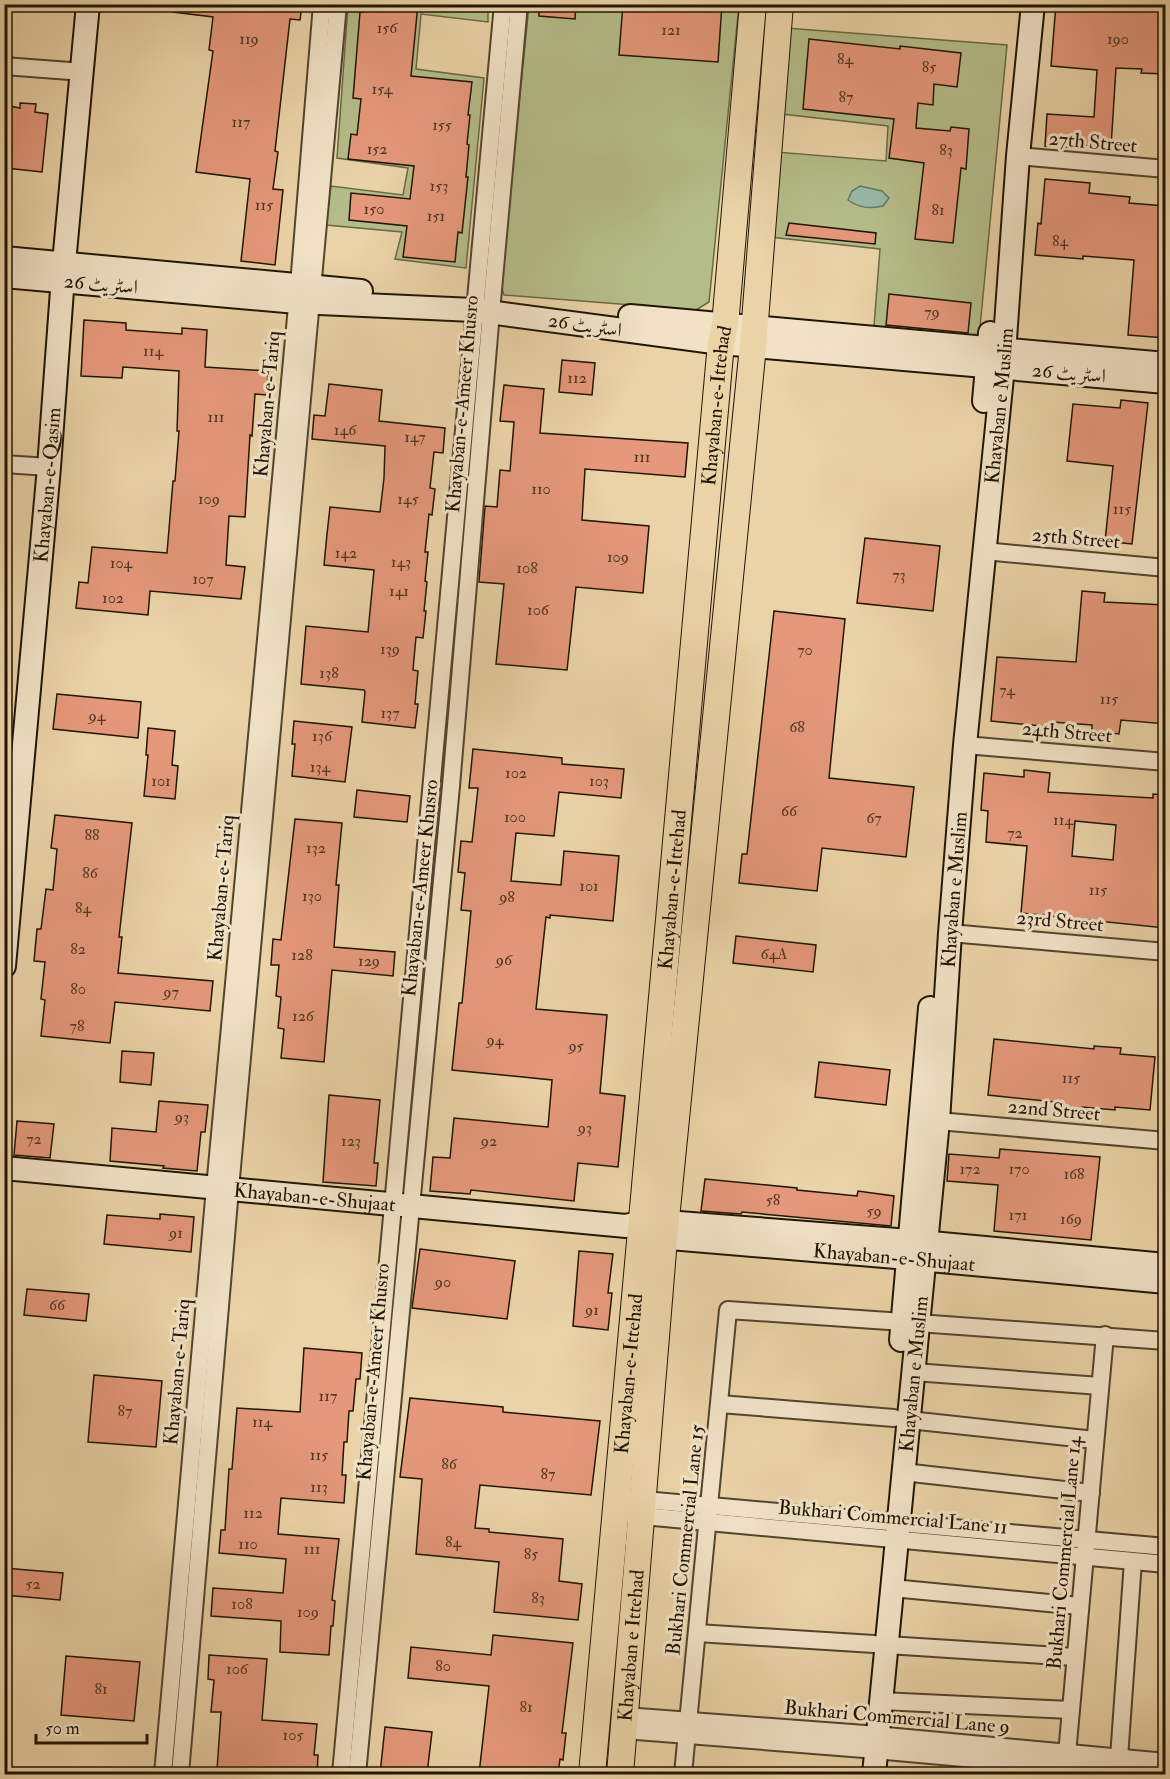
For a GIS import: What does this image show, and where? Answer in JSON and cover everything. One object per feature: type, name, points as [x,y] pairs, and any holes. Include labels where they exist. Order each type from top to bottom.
[{"type":"main road","name":"Khayaban-e-Ittehad","points":[[592,1774],[629,1507],[723,334],[753,4]]},
{"type":"main road","name":"Khayaban-e-Ittehad","points":[[651,1228],[754,336],[780,4]]},
{"type":"main road","name":"Khayaban e Ittehad","points":[[620,1774],[624,1723],[629,1507]]},
{"type":"street","name":"Khayaban-e-Qasim","points":[[77,72],[78,4]]},
{"type":"street","name":"Khayaban-e-Qasim","points":[[4,966],[57,271],[77,72],[88,4]]},
{"type":"street","name":"Khayaban-e-Tariq","points":[[304,294],[322,4]]},
{"type":"street","name":"Khayaban-e-Tariq","points":[[164,1774],[222,1188],[304,294],[338,4]]},
{"type":"street","name":"Khayaban-e-Ameer Khusro","points":[[341,1774],[402,1205],[450,796],[503,4]]},
{"type":"street","name":"Khayaban-e-Ameer Khusro","points":[[357,1774],[402,1205],[427,828],[483,306],[519,4]]},
{"type":"street","name":"Khayaban e Muslim","points":[[1005,238],[1018,156],[1023,34],[1019,4]]},
{"type":"street","name":"Khayaban e Muslim","points":[[918,1250],[938,1120],[950,933],[952,835],[965,745],[984,551],[1005,238],[1023,34],[1033,4]]},
{"type":"street","points":[[4,66],[77,72]]},
{"type":"street","name":"27th Street","points":[[1018,156],[1166,170]]},
{"type":"street","name":"اسٹریٹ 26","points":[[4,258],[57,271],[304,294],[483,306],[723,334],[996,358],[1166,382]]},
{"type":"street","name":"اسٹریٹ 26","points":[[4,276],[57,271]]},
{"type":"street","name":"اسٹریٹ 26","points":[[996,358],[1166,364]]},
{"type":"street","name":"Khayaban e Muslim","points":[[874,1774],[871,1742],[918,1250],[952,835],[996,358]]},
{"type":"street","points":[[4,464],[42,466]]},
{"type":"street","name":"Khayaban-e-Qasim","points":[[4,816],[42,466]]},
{"type":"street","name":"25th Street","points":[[984,551],[1166,568]]},
{"type":"street","name":"24th Street","points":[[965,745],[1166,762]]},
{"type":"street","points":[[430,796],[432,801],[440,806],[448,802],[450,796]]},
{"type":"street","points":[[427,828],[432,824],[438,824],[444,827],[446,833]]},
{"type":"street","name":"23rd Street","points":[[950,933],[1166,952]]},
{"type":"street","name":"22nd Street","points":[[938,1120],[1166,1141]]},
{"type":"street","name":"Khayaban-e-Shujaat","points":[[4,1168],[651,1228],[918,1250],[1166,1265]]},
{"type":"street","name":"Khayaban-e-Tariq","points":[[180,1774],[222,1188]]},
{"type":"street","name":"Khayaban-e-Shujaat","points":[[918,1250],[1166,1282]]},
{"type":"street","name":"Bukhari Commercial Lane 15","points":[[683,1774],[706,1521],[729,1310],[911,1323]]},
{"type":"street","points":[[911,1323],[1166,1341]]},
{"type":"street","name":"Khayaban e Muslim","points":[[861,1774],[881,1701],[880,1644],[892,1588],[891,1530],[903,1472],[901,1419],[914,1372],[911,1323]]},
{"type":"street","name":"Bukhari Commercial Lane 14","points":[[1066,1766],[1105,1335]]},
{"type":"street","points":[[914,1372],[1100,1386]]},
{"type":"street","points":[[720,1404],[901,1419],[1095,1440]]},
{"type":"street","points":[[903,1472],[1091,1493]]},
{"type":"street","name":"Bukhari Commercial Lane 11","points":[[629,1507],[708,1504],[891,1530]]},
{"type":"street","name":"Bukhari Commercial Lane 11","points":[[629,1507],[706,1521],[891,1530],[1085,1548],[1166,1547]]},
{"type":"street","name":"Bukhari Commercial Lane 11","points":[[1085,1548],[1133,1561],[1166,1564]]},
{"type":"street","points":[[1119,1758],[1133,1561]]},
{"type":"street","points":[[892,1588],[1080,1606]]},
{"type":"street","points":[[697,1634],[1076,1657]]},
{"type":"street","points":[[881,1701],[1071,1710]]},
{"type":"street","name":"Bukhari Commercial Lane 9","points":[[624,1723],[871,1742],[1139,1774]]},
{"type":"street","name":"Bukhari Commercial Lane 9","points":[[1066,1766],[1119,1758],[1166,1762]]},
{"type":"green space","points":[[348,5],[488,5],[488,22],[421,14],[416,69],[484,78],[466,268],[395,259],[402,232],[326,225],[331,186],[403,195],[408,168],[337,158]]},
{"type":"green space","points":[[529,5],[739,5],[709,302],[696,310],[504,295],[501,285]]},
{"type":"green space","points":[[786,28],[1007,45],[979,338],[874,326],[880,249],[770,237],[776,152],[886,161],[888,126],[782,114]]},
{"type":"shaded area","points":[[860,186],[882,191],[889,198],[883,206],[869,208],[856,205],[848,200],[852,191]]},
{"type":"building","points":[[173,4],[302,4],[300,20],[290,19],[275,151],[278,152],[273,189],[283,190],[275,265],[241,261],[250,179],[196,172],[213,51],[209,50],[213,17],[173,12]]},
{"type":"building","points":[[364,4],[418,4],[411,76],[472,82],[468,115],[470,115],[466,177],[468,177],[462,233],[458,232],[455,262],[403,257],[407,226],[349,220],[351,193],[410,199],[414,166],[348,159],[351,134],[357,135],[361,99],[353,98],[360,12],[363,12]]},
{"type":"building","points":[[539,4],[576,4],[575,19],[539,16]]},
{"type":"building","points":[[623,4],[722,4],[718,62],[619,55]]},
{"type":"building","points":[[1056,4],[1096,4],[1096,8],[1166,12],[1166,74],[1141,73],[1142,69],[1116,68],[1111,147],[1045,146],[1047,114],[1094,117],[1097,70],[1051,66]]},
{"type":"building","points":[[809,39],[961,53],[957,87],[934,84],[933,105],[918,103],[916,128],[950,131],[951,127],[969,129],[966,169],[961,168],[953,243],[915,239],[924,163],[889,158],[894,119],[803,109]]},
{"type":"building","points":[[20,103],[36,104],[35,112],[48,114],[42,172],[6,168],[11,128],[4,127],[4,105],[20,108]]},
{"type":"building","points":[[1045,179],[1090,183],[1089,193],[1130,197],[1129,203],[1166,206],[1166,338],[1128,335],[1134,260],[1035,255],[1038,223],[1041,224]]},
{"type":"building","points":[[789,223],[876,233],[875,244],[786,235]]},
{"type":"building","points":[[889,294],[971,303],[968,333],[886,325]]},
{"type":"building","points":[[84,320],[126,323],[126,330],[182,334],[182,328],[207,330],[205,367],[268,371],[267,395],[255,394],[245,517],[229,516],[226,565],[245,567],[241,599],[150,591],[148,615],[76,608],[79,582],[88,583],[92,547],[167,553],[179,431],[177,431],[179,371],[123,367],[122,378],[81,376]]},
{"type":"building","points":[[562,360],[595,363],[592,395],[559,392]]},
{"type":"building","points":[[329,384],[382,390],[379,421],[445,428],[443,453],[434,452],[430,488],[435,489],[432,515],[429,514],[425,552],[428,552],[425,581],[427,582],[424,611],[426,611],[423,638],[416,637],[413,670],[418,671],[415,728],[362,722],[364,690],[301,684],[306,626],[368,632],[374,570],[324,565],[327,534],[330,507],[380,512],[384,478],[385,446],[312,439],[314,415],[325,416]]},
{"type":"building","points":[[504,385],[544,389],[540,433],[688,443],[685,477],[585,469],[582,520],[649,526],[643,593],[576,587],[567,670],[496,664],[504,584],[479,582],[485,506],[497,507],[500,470],[510,471],[514,422],[500,421]]},
{"type":"building","points":[[1121,400],[1148,403],[1132,544],[1105,541],[1113,466],[1067,461],[1073,404],[1120,408]]},
{"type":"building","points":[[865,538],[940,546],[933,611],[857,603]]},
{"type":"building","points":[[1082,591],[1105,593],[1104,602],[1166,605],[1166,724],[1121,720],[1119,734],[1092,731],[1092,725],[1052,722],[1052,727],[991,721],[997,657],[1076,662]]},
{"type":"building","points":[[774,611],[845,619],[829,778],[914,787],[906,857],[822,848],[817,891],[739,883],[742,854],[747,854]]},
{"type":"building","points":[[57,694],[141,702],[138,738],[53,729]]},
{"type":"building","points":[[294,721],[352,727],[345,782],[292,776],[295,744],[292,744]]},
{"type":"building","points":[[148,728],[175,731],[172,765],[178,766],[175,799],[144,796]]},
{"type":"building","points":[[473,749],[562,758],[562,764],[624,769],[621,798],[559,792],[554,836],[516,833],[511,881],[561,885],[564,851],[619,856],[613,921],[550,915],[550,918],[546,917],[536,1009],[607,1015],[600,1093],[625,1096],[618,1167],[578,1163],[574,1201],[471,1190],[470,1194],[430,1191],[433,1157],[450,1158],[454,1118],[548,1127],[552,1080],[452,1070],[459,1003],[462,1003],[471,911],[461,910],[465,873],[458,872],[461,841],[472,842],[478,788],[469,788]]},
{"type":"building","points":[[1024,770],[1050,773],[1048,792],[1153,798],[1153,794],[1166,795],[1165,928],[1021,913],[1027,846],[986,842],[988,811],[981,810],[984,773],[1024,777]],"holes":[[[1075,821],[1116,825],[1113,860],[1072,856]]]},
{"type":"building","points":[[357,790],[410,796],[407,822],[354,817]]},
{"type":"building","points":[[55,815],[132,823],[119,937],[122,937],[118,973],[213,981],[210,1011],[115,1002],[110,1043],[41,1036],[45,1000],[41,999],[45,962],[34,961],[37,929],[41,929],[46,889],[53,890],[57,849],[51,848]]},
{"type":"building","points":[[295,819],[342,823],[336,885],[339,885],[334,947],[395,952],[393,976],[332,970],[324,1062],[281,1058],[284,1029],[278,1028],[281,997],[276,996],[279,965],[271,965],[273,939],[281,940]]},
{"type":"building","points":[[736,936],[816,945],[813,972],[733,963]]},
{"type":"building","points":[[994,1039],[1094,1049],[1094,1046],[1121,1048],[1120,1054],[1155,1057],[1150,1110],[1082,1107],[1081,1111],[1054,1108],[1055,1102],[988,1095]]},
{"type":"building","points":[[122,1051],[154,1053],[151,1085],[120,1082]]},
{"type":"building","points":[[819,1062],[890,1070],[886,1105],[815,1097]]},
{"type":"building","points":[[329,1095],[380,1100],[374,1163],[378,1163],[376,1186],[323,1182]]},
{"type":"building","points":[[159,1101],[208,1105],[205,1132],[201,1132],[197,1171],[110,1161],[112,1128],[156,1132]]},
{"type":"building","points":[[17,1121],[54,1124],[50,1158],[14,1155]]},
{"type":"building","points":[[1000,1149],[1100,1157],[1091,1240],[994,1231],[998,1185],[947,1181],[949,1154],[999,1158]]},
{"type":"building","points":[[705,1179],[857,1196],[858,1191],[894,1196],[891,1226],[742,1212],[741,1214],[701,1211]]},
{"type":"building","points":[[160,1214],[194,1217],[191,1252],[104,1244],[107,1215],[160,1219]]},
{"type":"building","points":[[420,1249],[515,1261],[507,1319],[412,1308]]},
{"type":"building","points":[[579,1251],[613,1254],[608,1293],[612,1293],[608,1330],[573,1326]]},
{"type":"building","points":[[27,1289],[89,1294],[86,1321],[24,1315]]},
{"type":"building","points":[[304,1348],[362,1353],[360,1379],[356,1379],[353,1411],[349,1411],[347,1442],[344,1442],[342,1475],[346,1475],[344,1503],[281,1498],[278,1534],[339,1539],[329,1655],[280,1652],[281,1621],[211,1616],[213,1588],[283,1593],[286,1559],[219,1553],[221,1530],[225,1530],[229,1469],[232,1469],[237,1408],[300,1412]]},
{"type":"building","points":[[94,1375],[162,1381],[156,1447],[88,1442]]},
{"type":"building","points":[[410,1398],[503,1407],[503,1412],[600,1421],[591,1495],[480,1485],[475,1528],[489,1529],[489,1532],[563,1539],[559,1581],[582,1584],[578,1620],[494,1612],[499,1562],[416,1554],[422,1479],[400,1477]]},
{"type":"building","points":[[4,1568],[63,1573],[60,1600],[4,1595]]},
{"type":"building","points":[[493,1635],[573,1643],[562,1733],[566,1733],[563,1760],[560,1759],[558,1774],[479,1774],[489,1686],[408,1678],[411,1647],[491,1655]]},
{"type":"building","points":[[209,1655],[267,1659],[262,1720],[317,1724],[314,1755],[318,1755],[317,1774],[267,1774],[217,1770],[221,1712],[211,1712],[214,1680],[208,1679]]},
{"type":"building","points":[[66,1656],[140,1662],[134,1721],[61,1715]]},
{"type":"building","points":[[385,1727],[432,1732],[427,1774],[380,1774]]}]
